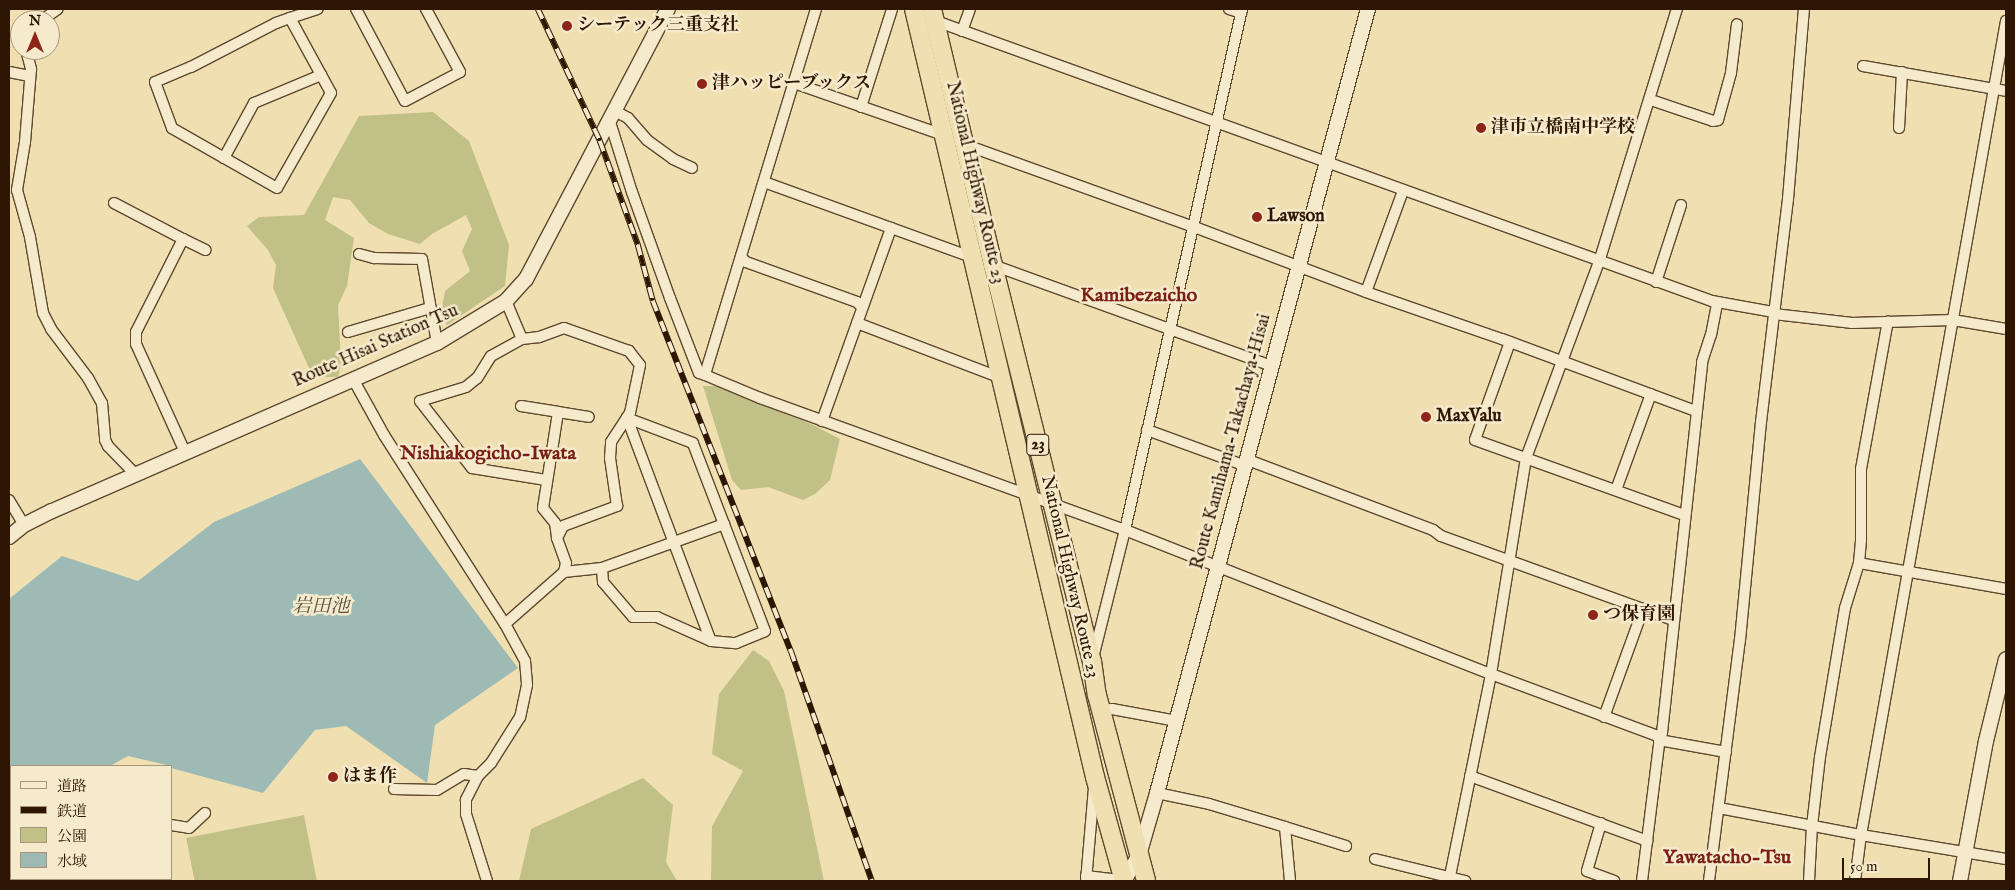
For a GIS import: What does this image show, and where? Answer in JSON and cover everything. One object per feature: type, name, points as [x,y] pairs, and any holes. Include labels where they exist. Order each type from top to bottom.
[{"type":"highway","name":"National Highway Route 23","points":[[911,10],[943,135],[1095,777],[1125,881]]},
{"type":"highway","name":"National Highway Route 23","points":[[933,15],[1092,661],[1100,710],[1146,881]]},
{"type":"main road","name":"Route Hisai Station Tsu","points":[[9,537],[24,525],[135,474],[437,343],[506,302],[526,279],[668,9]]},
{"type":"main road","name":"Route Kamihama-Takachaya-Hisai","points":[[1125,881],[1139,855],[1177,721],[1368,9]]},
{"type":"main road","points":[[1960,881],[1986,741],[2006,659]]},
{"type":"street","points":[[290,18],[331,93],[277,188],[172,128],[155,82],[276,23],[290,18],[318,9]]},
{"type":"street","points":[[356,9],[405,101],[460,72],[426,9]]},
{"type":"street","points":[[705,375],[816,9]]},
{"type":"street","points":[[861,107],[892,9]]},
{"type":"street","points":[[962,31],[970,9]]},
{"type":"street","points":[[1092,661],[1098,647],[1125,530],[1242,11],[1229,9]]},
{"type":"street","points":[[1450,879],[1490,674],[1526,458],[1599,262],[1651,100],[1677,9]]},
{"type":"street","points":[[1709,881],[1726,752],[1788,199],[1804,9]]},
{"type":"street","points":[[911,10],[933,15],[962,31],[1717,303],[1774,313],[1852,323],[1954,320],[2006,329]]},
{"type":"street","points":[[1855,881],[1861,835],[2006,21]]},
{"type":"street","points":[[1651,100],[1713,121],[1718,120],[1731,73],[1737,24]]},
{"type":"street","points":[[28,60],[31,70],[25,142],[17,190],[30,237],[43,313],[51,329],[88,378],[102,403],[105,440],[108,446],[135,474]]},
{"type":"street","points":[[1863,66],[2006,91]]},
{"type":"street","points":[[9,72],[30,76]]},
{"type":"street","points":[[1899,128],[1902,72]]},
{"type":"street","points":[[224,158],[254,103],[321,74]]},
{"type":"street","points":[[794,83],[943,135]]},
{"type":"street","points":[[692,168],[673,158],[647,140],[628,118],[612,116],[632,192],[699,373],[822,421],[1125,530],[1659,739],[1726,752]]},
{"type":"street","points":[[966,145],[1300,266],[1366,292],[1562,361],[1696,412]]},
{"type":"street","points":[[764,182],[1272,366]]},
{"type":"street","points":[[1366,292],[1404,191]]},
{"type":"street","points":[[114,203],[206,250]]},
{"type":"street","points":[[1656,282],[1681,205]]},
{"type":"street","points":[[822,421],[891,228]]},
{"type":"street","points":[[183,239],[136,332],[136,344],[185,452]]},
{"type":"street","points":[[359,254],[374,258],[422,259],[437,343]]},
{"type":"street","points":[[741,258],[746,262],[857,302],[862,307]]},
{"type":"street","points":[[506,302],[522,339]]},
{"type":"street","points":[[1642,881],[1659,739],[1662,733],[1702,362],[1711,336],[1717,303]]},
{"type":"street","points":[[348,332],[430,308]]},
{"type":"street","points":[[1809,881],[1812,826],[1833,672],[1845,608],[1859,563],[1861,540],[1861,469],[1888,321]]},
{"type":"street","points":[[857,323],[1001,378]]},
{"type":"street","points":[[546,480],[472,468],[420,401],[466,387],[477,378],[491,356],[522,339],[539,337],[564,328],[628,351],[640,365],[627,418],[616,431],[609,450],[617,506],[563,526],[557,538]]},
{"type":"street","points":[[1510,342],[1475,440],[1685,515]]},
{"type":"street","points":[[353,379],[384,435],[505,624],[525,661],[527,685],[520,717],[491,763],[478,776],[466,800],[466,814],[487,881]]},
{"type":"street","points":[[1616,490],[1651,394]]},
{"type":"street","points":[[521,406],[589,417]]},
{"type":"street","points":[[558,412],[543,508],[555,523],[557,538],[566,563],[564,572]]},
{"type":"street","points":[[602,568],[603,582],[633,617],[657,617],[711,641],[736,644],[765,631],[693,443],[627,418]]},
{"type":"street","points":[[627,418],[711,641]]},
{"type":"street","points":[[1147,430],[1247,463],[1673,620]]},
{"type":"street","points":[[9,500],[24,525]]},
{"type":"street","points":[[505,624],[564,572],[602,568],[724,524]]},
{"type":"street","points":[[1859,563],[2006,589]]},
{"type":"street","points":[[1604,717],[1643,609]]},
{"type":"street","points":[[1100,710],[1112,709],[1177,721]]},
{"type":"street","points":[[394,789],[437,790],[464,774],[478,776]]},
{"type":"street","points":[[1470,776],[1648,841]]},
{"type":"street","points":[[1095,777],[1086,879],[1125,881]]},
{"type":"street","points":[[1156,793],[1209,804],[1346,846]]},
{"type":"street","points":[[1719,808],[1965,854],[2006,859]]},
{"type":"street","points":[[172,825],[188,828],[205,813]]},
{"type":"street","points":[[1600,823],[1587,871],[1614,881]]},
{"type":"street","points":[[1285,827],[1290,881]]},
{"type":"street","points":[[1375,859],[1450,879],[1465,881]]},
{"type":"green space","points":[[433,112],[469,141],[509,245],[505,286],[447,325],[441,311],[445,291],[470,271],[462,251],[472,229],[466,215],[432,234],[420,244],[388,234],[369,223],[350,200],[333,197],[325,220],[354,238],[347,286],[338,305],[341,365],[338,377],[313,377],[273,288],[276,265],[268,250],[247,226],[259,217],[304,215],[359,116]]},
{"type":"green space","points":[[703,386],[719,386],[811,424],[840,439],[830,480],[815,494],[803,500],[768,487],[741,490],[732,480]]},
{"type":"green space","points":[[753,650],[769,661],[784,691],[824,881],[711,881],[712,826],[743,771],[712,754],[719,694]]},
{"type":"green space","points":[[643,778],[673,805],[666,862],[677,881],[519,881],[531,829]]},
{"type":"green space","points":[[304,815],[317,881],[195,881],[186,838]]},
{"type":"water","name":"岩田池","points":[[360,459],[518,668],[435,725],[427,783],[346,726],[315,730],[263,793],[172,768],[172,765],[128,756],[112,765],[10,765],[11,880],[9,881],[9,599],[62,556],[138,581],[214,522]]},
{"type":"railway","points":[[538,9],[600,141],[638,245],[653,301],[791,651],[872,881]]},
{"type":"place","name":"シーテック三重支社","points":[[567,26]]},
{"type":"place","name":"津ハッピーブックス","points":[[702,84]]},
{"type":"place","name":"津市立橋南中学校","points":[[1481,128]]},
{"type":"place","name":"Lawson","points":[[1257,217]]},
{"type":"place","name":"MaxValu","points":[[1426,417]]},
{"type":"place","name":"つ保育園","points":[[1593,615]]},
{"type":"place","name":"はま作","points":[[333,777]]},
{"type":"district","name":"Kamibezaicho","points":[[1139,295]]},
{"type":"district","name":"Nishiakogicho-Iwata","points":[[488,453]]},
{"type":"district","name":"Yawatacho-Tsu","points":[[1727,857]]}]
